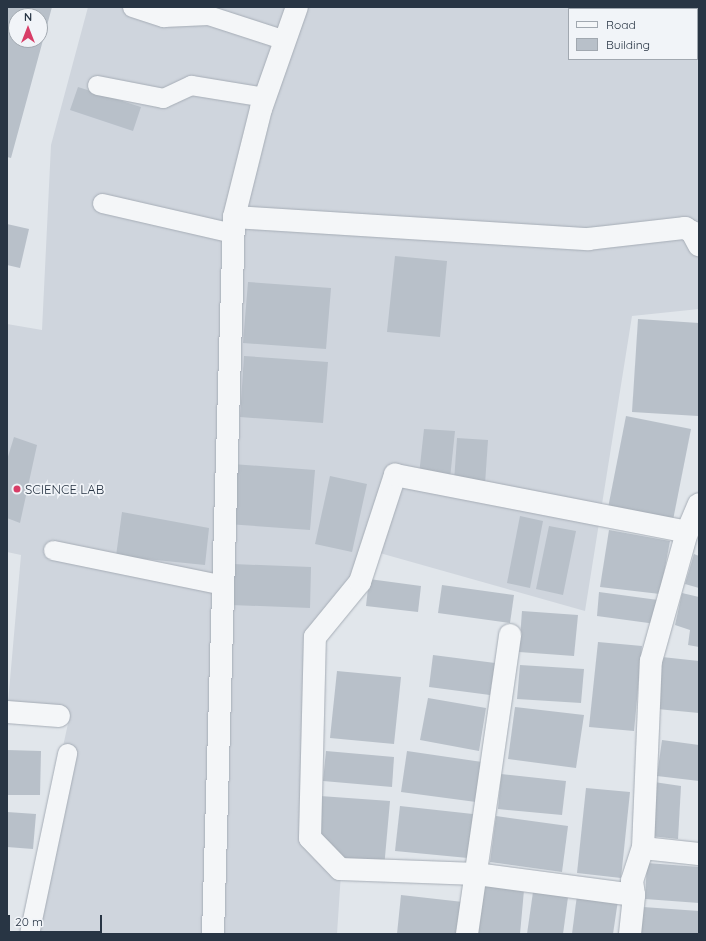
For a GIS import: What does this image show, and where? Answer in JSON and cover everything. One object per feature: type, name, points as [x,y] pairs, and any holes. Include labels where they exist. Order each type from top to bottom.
[{"type":"street","points":[[213,934],[233,225],[264,97],[297,7]]},
{"type":"street","points":[[233,225],[588,239],[685,228],[692,232],[699,245]]},
{"type":"street","points":[[634,895],[477,874],[340,869],[310,838],[314,637],[360,582],[395,476],[687,532]]},
{"type":"street","points":[[630,934],[634,895],[632,881],[643,848],[651,661],[687,532],[699,504]]},
{"type":"street","points":[[467,934],[477,874],[510,635]]},
{"type":"street","points":[[7,712],[60,716]]},
{"type":"street","points":[[643,848],[699,854]]},
{"type":"lane","points":[[132,7],[163,17],[208,15],[285,40]]},
{"type":"lane","points":[[97,85],[163,98],[191,85],[264,97]]},
{"type":"lane","points":[[102,203],[233,225]]},
{"type":"lane","points":[[53,550],[223,585]]},
{"type":"lane","points":[[30,934],[67,753]]},
{"type":"shaded area","points":[[88,7],[699,7],[699,309],[632,316],[585,611],[362,548],[350,586],[319,631],[308,842],[341,873],[337,934],[22,934],[69,719],[7,714],[21,555],[7,552],[7,324],[42,330],[51,145]]},
{"type":"building","points":[[7,7],[52,7],[48,22],[48,8],[8,8],[8,48],[41,48],[11,158],[7,157]]},
{"type":"building","points":[[78,87],[141,107],[133,131],[70,110]]},
{"type":"building","points":[[7,224],[29,229],[20,268],[7,265]]},
{"type":"building","points":[[395,256],[447,261],[440,337],[387,332]]},
{"type":"building","points":[[248,282],[331,288],[326,349],[243,343]]},
{"type":"building","points":[[638,319],[699,323],[698,416],[632,412]]},
{"type":"building","points":[[244,356],[328,362],[323,423],[240,417]]},
{"type":"building","points":[[626,416],[691,429],[673,520],[608,508]]},
{"type":"building","points":[[424,429],[455,431],[450,478],[419,475]]},
{"type":"building","name":"SCIENCE LAB","points":[[14,437],[37,445],[20,523],[7,518],[7,460]]},
{"type":"building","points":[[457,438],[488,440],[485,484],[454,482]]},
{"type":"building","points":[[232,464],[315,470],[310,530],[227,524]]},
{"type":"building","points":[[330,476],[367,484],[352,552],[315,544]]},
{"type":"building","points":[[122,512],[209,528],[205,565],[116,556]]},
{"type":"building","points":[[520,516],[543,521],[530,588],[507,583]]},
{"type":"building","points":[[549,526],[576,531],[563,595],[536,589]]},
{"type":"building","points":[[609,530],[670,541],[660,594],[600,587]]},
{"type":"building","points":[[694,554],[699,556],[699,588],[685,584]]},
{"type":"building","points":[[233,564],[311,567],[310,608],[231,605]]},
{"type":"building","points":[[369,579],[421,586],[418,612],[366,606]]},
{"type":"building","points":[[442,585],[514,595],[510,623],[438,613]]},
{"type":"building","points":[[599,592],[658,600],[656,624],[597,616]]},
{"type":"building","points":[[682,593],[699,597],[699,647],[688,645],[690,630],[675,625]]},
{"type":"building","points":[[522,611],[578,615],[574,656],[519,652]]},
{"type":"building","points":[[598,642],[642,646],[634,731],[589,727]]},
{"type":"building","points":[[433,655],[495,663],[490,695],[429,687]]},
{"type":"building","points":[[662,657],[699,661],[699,713],[657,709]]},
{"type":"building","points":[[520,665],[584,669],[581,703],[517,699]]},
{"type":"building","points":[[337,671],[401,677],[394,744],[330,738]]},
{"type":"building","points":[[428,698],[486,708],[479,751],[420,740]]},
{"type":"building","points":[[515,707],[584,715],[576,768],[508,759]]},
{"type":"building","points":[[662,740],[699,745],[699,781],[657,776]]},
{"type":"building","points":[[7,750],[41,751],[40,795],[7,795]]},
{"type":"building","points":[[326,751],[394,757],[392,787],[323,781]]},
{"type":"building","points":[[407,751],[482,762],[476,802],[401,792]]},
{"type":"building","points":[[501,774],[566,781],[562,815],[498,809]]},
{"type":"building","points":[[654,782],[681,786],[678,839],[650,836]]},
{"type":"building","points":[[586,788],[630,792],[621,878],[577,873]]},
{"type":"building","points":[[320,796],[390,801],[384,868],[341,865],[319,832]]},
{"type":"building","points":[[400,806],[473,814],[468,858],[395,851]]},
{"type":"building","points":[[7,812],[36,814],[33,849],[7,847]]},
{"type":"building","points":[[496,816],[568,826],[562,872],[490,862]]},
{"type":"building","points":[[647,863],[699,867],[699,903],[645,899]]},
{"type":"building","points":[[483,885],[524,890],[520,934],[478,934]]},
{"type":"building","points":[[533,892],[568,897],[563,934],[527,934]]},
{"type":"building","points":[[401,895],[463,902],[459,934],[397,934]]},
{"type":"building","points":[[577,895],[618,900],[613,934],[572,934]]},
{"type":"building","points":[[643,907],[699,911],[699,934],[641,934]]},
{"type":"place","name":"SCIENCE LAB","points":[[17,489]]}]
